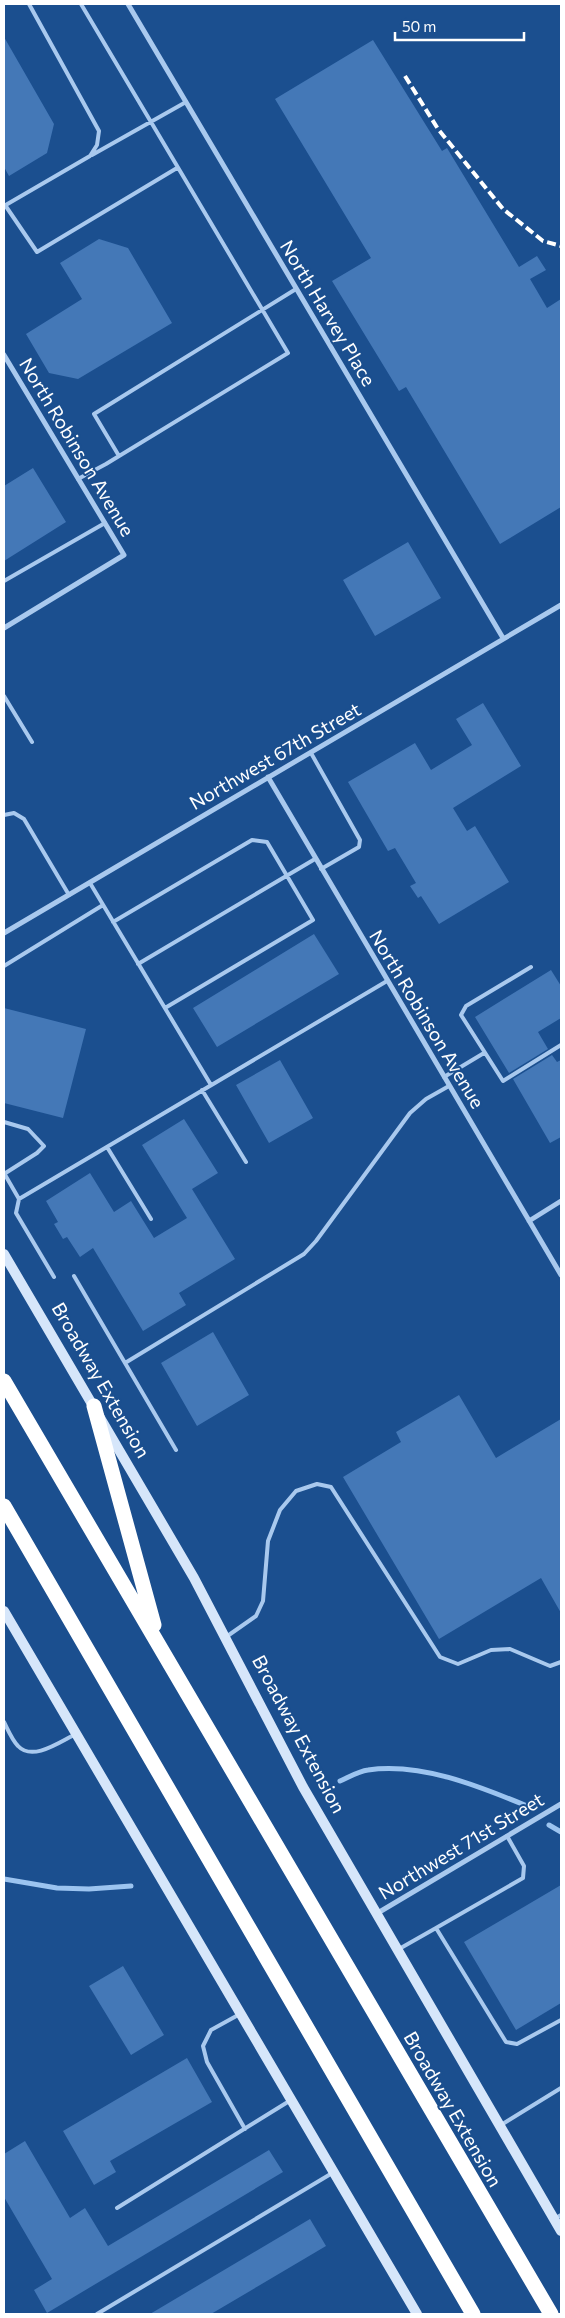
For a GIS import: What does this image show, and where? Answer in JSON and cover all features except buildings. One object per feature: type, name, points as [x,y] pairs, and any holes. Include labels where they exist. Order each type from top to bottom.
[{"type":"highway","name":"Broadway Extension","points":[[4,1381],[551,2314]]},
{"type":"highway","points":[[94,1406],[159,1645]]},
{"type":"highway","points":[[4,1506],[473,2314]]},
{"type":"main road","name":"Broadway Extension","points":[[4,1254],[194,1578],[226,1637],[274,1734],[376,1914],[500,2126],[558,2217],[561,2231]]},
{"type":"main road","points":[[4,1611],[417,2314]]},
{"type":"street","name":"North Harvey Place","points":[[128,4],[503,638]]},
{"type":"street","name":"North Robinson Avenue","points":[[4,355],[124,555],[4,628]]},
{"type":"street","name":"Northwest 67th Street","points":[[4,933],[561,604]]},
{"type":"street","name":"North Robinson Avenue","points":[[268,778],[561,1275]]},
{"type":"street","points":[[529,1221],[561,1201]]},
{"type":"street","name":"Northwest 71st Street","points":[[376,1914],[561,1804]]},
{"type":"lane","points":[[29,4],[99,131],[97,145],[90,156]]},
{"type":"lane","points":[[78,479],[288,353],[81,4]]},
{"type":"lane","points":[[177,168],[37,252],[4,206],[186,102]]},
{"type":"lane","points":[[119,456],[94,414],[296,289]]},
{"type":"lane","points":[[4,582],[105,523]]},
{"type":"lane","points":[[4,696],[32,742]]},
{"type":"lane","points":[[311,753],[360,840],[359,847],[321,869]]},
{"type":"lane","points":[[4,815],[14,813],[24,819],[69,895]]},
{"type":"lane","points":[[113,922],[252,840],[267,842],[314,920],[165,1008]]},
{"type":"lane","points":[[138,964],[316,859]]},
{"type":"lane","points":[[90,883],[211,1085]]},
{"type":"lane","points":[[4,966],[103,905]]},
{"type":"lane","points":[[531,968],[466,1006],[461,1014],[503,1081],[561,1045]]},
{"type":"lane","points":[[19,1199],[386,981]]},
{"type":"lane","points":[[444,1077],[484,1053]]},
{"type":"lane","points":[[125,1363],[304,1254],[316,1241],[410,1113],[426,1099],[449,1086]]},
{"type":"lane","points":[[202,1090],[246,1162]]},
{"type":"lane","points":[[4,1122],[28,1129],[44,1146],[38,1153],[4,1173],[19,1199],[16,1213],[54,1277]]},
{"type":"lane","points":[[107,1147],[151,1219]]},
{"type":"lane","points":[[74,1276],[176,1450]]},
{"type":"lane","points":[[226,1637],[256,1616],[264,1601],[268,1541],[280,1510],[296,1491],[317,1484],[331,1487],[440,1657],[458,1664],[492,1650],[510,1649],[550,1666],[561,1662]]},
{"type":"lane","points":[[4,1722],[18,1746],[32,1753],[46,1749],[76,1734]]},
{"type":"lane","points":[[397,1950],[523,1878],[524,1866],[507,1836]]},
{"type":"lane","points":[[436,1928],[506,2042],[517,2044],[561,2020]]},
{"type":"lane","points":[[240,2014],[211,2030],[203,2046],[207,2062],[245,2129]]},
{"type":"lane","points":[[500,2126],[561,2088]]},
{"type":"lane","points":[[117,2208],[291,2100]]},
{"type":"lane","points":[[97,2314],[334,2172]]},
{"type":"waterway","points":[[340,1781],[368,1770],[410,1770],[452,1778],[532,1808]]},
{"type":"waterway","points":[[549,1825],[561,1832]]},
{"type":"waterway","points":[[4,1879],[57,1888],[89,1889],[131,1886]]},
{"type":"railway","points":[[405,76],[438,129],[503,209],[543,241],[561,246]]}]
